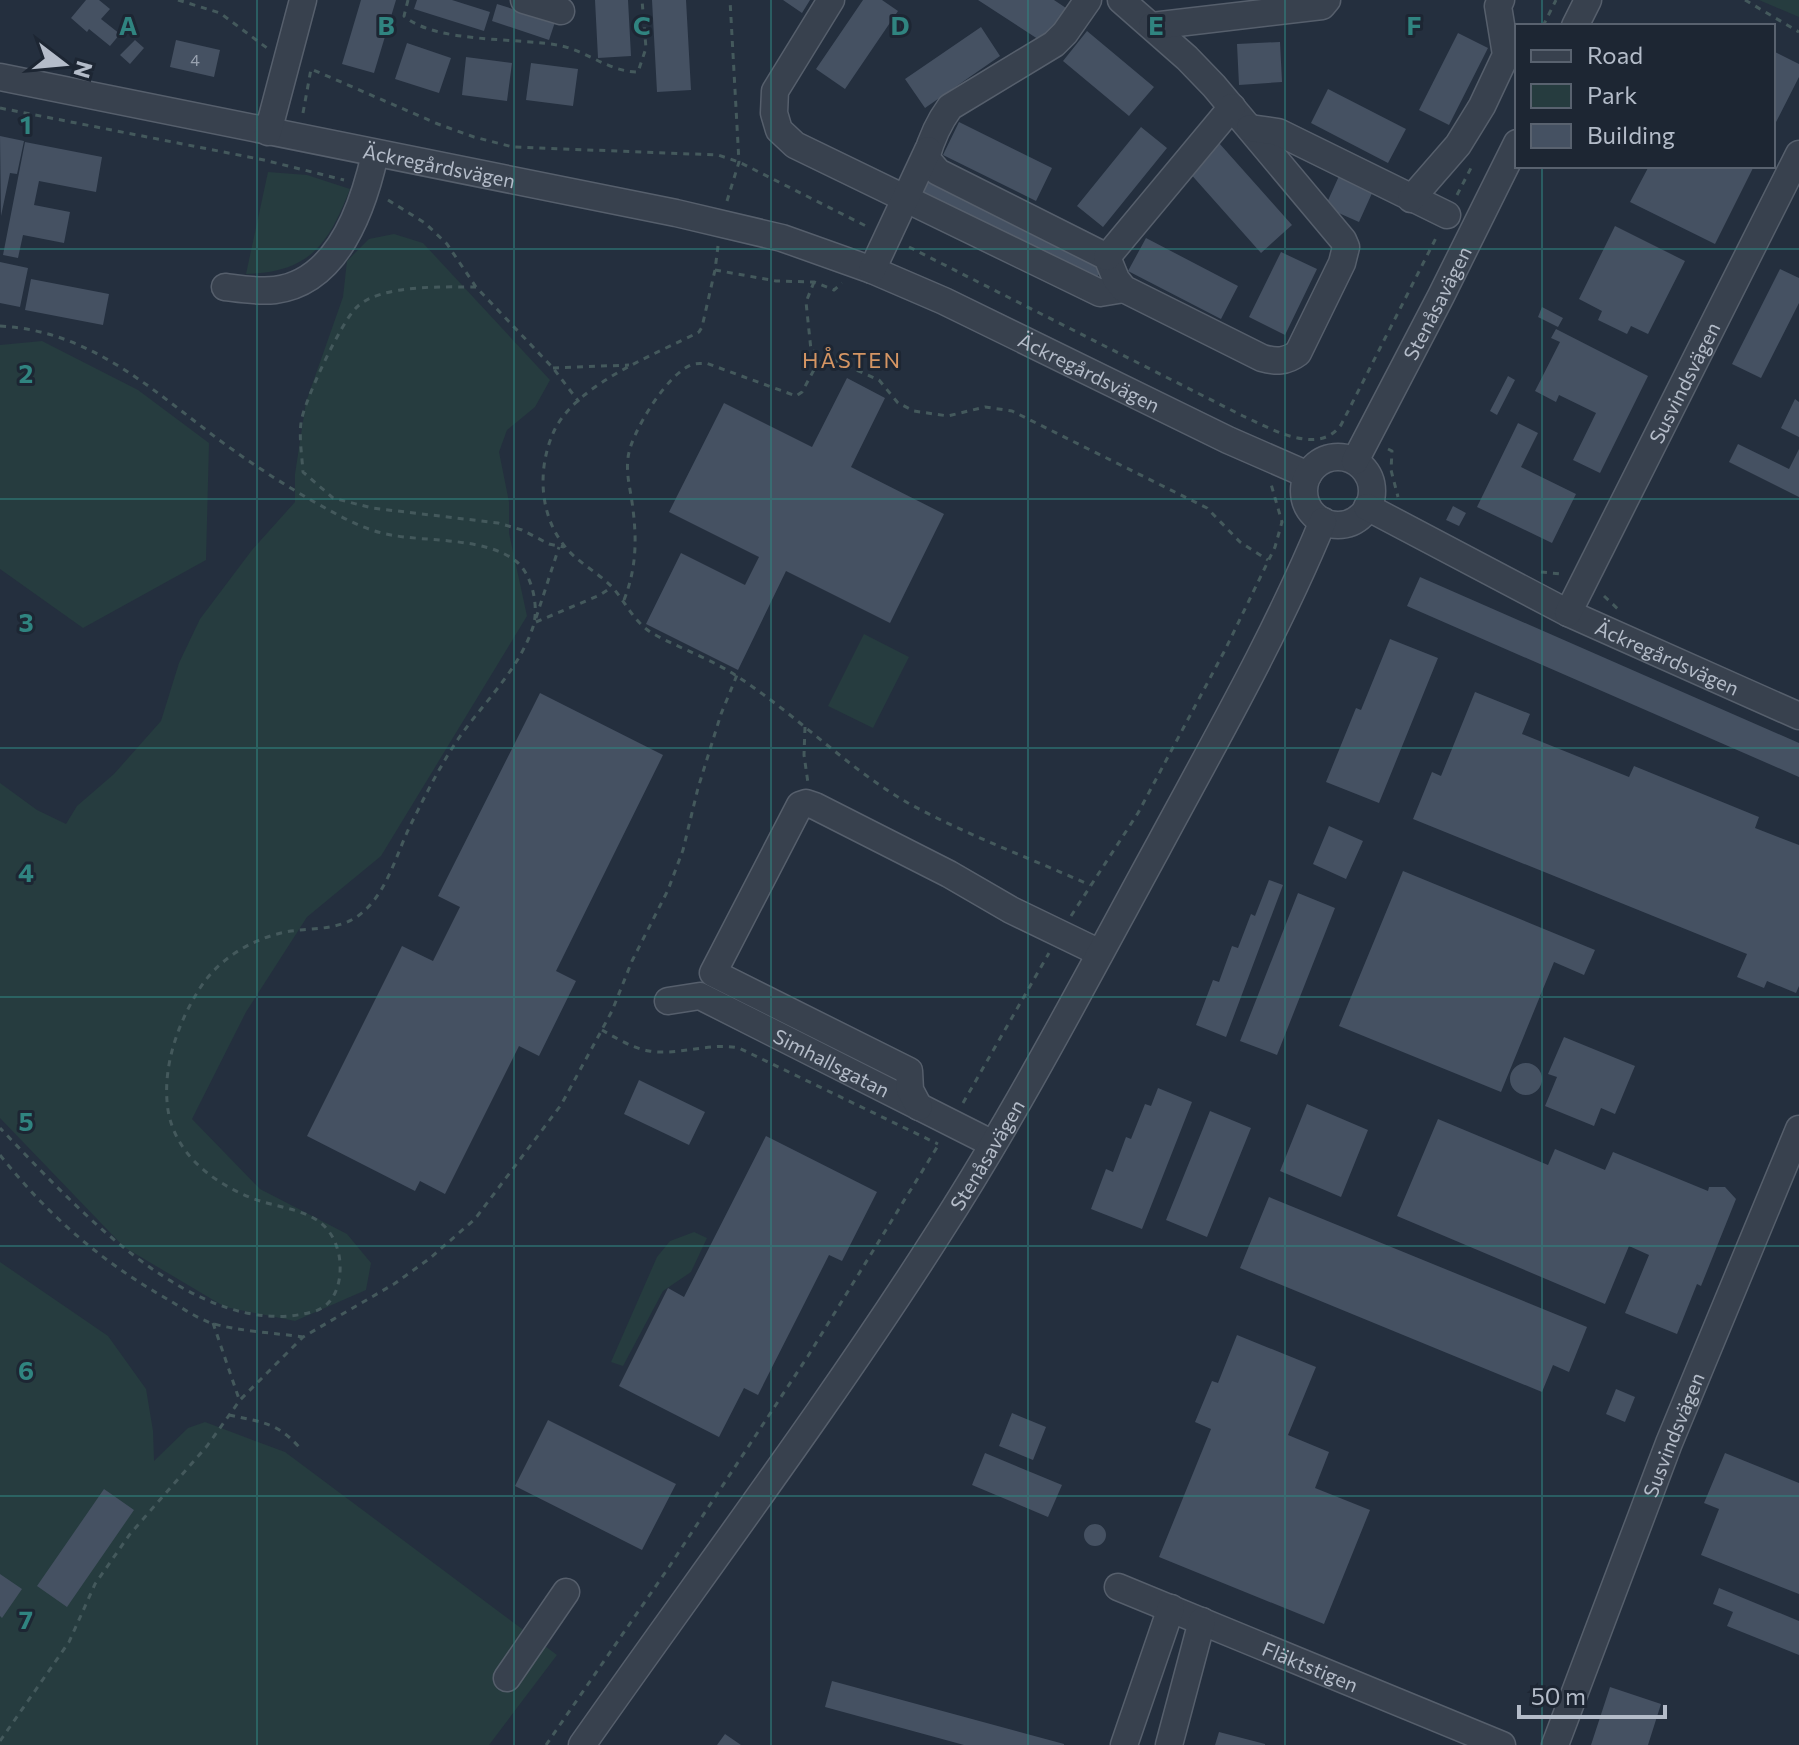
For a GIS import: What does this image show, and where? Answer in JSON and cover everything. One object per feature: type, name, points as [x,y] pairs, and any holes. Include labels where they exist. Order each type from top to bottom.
[{"type":"street","points":[[268,132],[303,0]]},
{"type":"street","points":[[524,0],[561,11]]},
{"type":"street","points":[[831,0],[775,91],[774,113],[779,130],[795,145],[1100,293],[1124,289]]},
{"type":"street","points":[[872,270],[950,107],[1054,44],[1088,0]]},
{"type":"street","points":[[928,150],[926,158],[938,172],[1107,257],[1124,289],[1262,358],[1283,361],[1298,353],[1342,263],[1346,247],[1343,240],[1187,58],[1121,0]]},
{"type":"street","points":[[1152,26],[1322,6],[1327,0]]},
{"type":"street","points":[[1411,199],[1458,145],[1482,106],[1506,55],[1498,6],[1501,0]]},
{"type":"street","points":[[1576,24],[1588,0]]},
{"type":"street","name":"Äckregårdsvägen","points":[[0,77],[782,238],[872,270],[944,301],[1228,440],[1308,475]]},
{"type":"street","points":[[1107,257],[1232,107]]},
{"type":"street","points":[[1250,128],[1278,132],[1447,215]]},
{"type":"street","name":"Stenåsavägen","points":[[1361,450],[1515,147]]},
{"type":"street","points":[[225,287],[274,290],[294,286],[329,262],[342,242],[365,188],[375,154]]},
{"type":"street","name":"Susvindsvägen","points":[[1568,613],[1799,154]]},
{"type":"street","points":[[1361,450],[1371,485],[1367,507],[1357,518],[1344,524],[1323,521],[1312,513],[1305,501],[1304,487],[1308,475],[1316,464],[1328,458],[1361,450]]},
{"type":"street","name":"Äckregårdsvägen","points":[[1367,507],[1568,613],[1799,716]]},
{"type":"street","name":"Stenåsavägen","points":[[582,1745],[880,1323],[993,1144],[1248,681],[1284,610],[1323,521]]},
{"type":"street","points":[[919,1107],[910,1090],[909,1071],[713,973],[800,805],[806,803],[1100,953]]},
{"type":"street","name":"Simhallsgatan","points":[[668,1001],[700,996],[993,1144]]},
{"type":"street","name":"Susvindsvägen","points":[[1555,1745],[1669,1443],[1799,1129]]},
{"type":"street","name":"Fläktstigen","points":[[1118,1587],[1502,1745]]},
{"type":"street","points":[[507,1678],[566,1592]]},
{"type":"street","points":[[1124,1745],[1171,1608]]},
{"type":"street","points":[[1169,1745],[1202,1621]]},
{"type":"path","points":[[178,0],[220,13],[286,60]]},
{"type":"path","points":[[408,0],[404,16],[413,24],[479,39],[563,46],[625,72],[638,72],[646,48],[642,0]]},
{"type":"path","points":[[727,201],[739,162],[730,0]]},
{"type":"path","points":[[1544,24],[1556,0]]},
{"type":"path","points":[[1745,0],[1799,32]]},
{"type":"path","points":[[0,108],[292,166],[365,188],[425,223],[447,244],[476,287],[553,368],[579,402]]},
{"type":"path","points":[[719,239],[715,270],[699,332],[633,364],[579,402],[565,414],[556,428],[544,462],[542,480],[548,516],[565,547],[612,587],[629,612],[650,632],[737,675],[908,802],[1090,885]]},
{"type":"path","points":[[715,270],[776,281],[814,282],[834,290],[846,279]]},
{"type":"path","points":[[814,282],[806,302],[811,350],[879,380],[898,403],[914,411],[948,416],[985,407],[1012,411],[1207,508],[1240,542],[1268,560]]},
{"type":"path","points":[[476,287],[425,287],[389,292],[357,306],[331,345],[301,421],[303,472],[333,498],[372,508],[498,523],[565,547]]},
{"type":"path","points":[[0,326],[52,333],[111,361],[152,386],[254,464],[299,494],[353,523],[387,535],[459,543],[492,549],[506,556],[518,563],[526,574],[535,608],[535,622]]},
{"type":"path","points":[[624,601],[632,579],[636,553],[628,454],[646,415],[660,394],[677,374],[692,364],[706,363],[796,396],[802,392],[822,355]]},
{"type":"path","points":[[553,368],[633,364]]},
{"type":"path","points":[[1361,450],[1392,451],[1391,470],[1396,495],[1403,505]]},
{"type":"path","points":[[0,1128],[99,1228],[137,1258],[182,1285],[243,1314],[281,1319],[321,1310],[331,1300],[339,1286],[341,1272],[333,1237],[325,1225],[314,1217],[253,1198],[224,1184],[189,1158],[173,1133],[167,1107],[166,1075],[174,1044],[202,984],[225,959],[251,944],[286,932],[346,923],[374,902],[439,770],[459,738],[515,666],[535,622],[559,547]]},
{"type":"path","points":[[1531,571],[1560,574],[1603,595],[1621,612]]},
{"type":"path","points":[[535,622],[612,587]]},
{"type":"path","points":[[0,1741],[69,1642],[95,1584],[130,1534],[207,1446],[240,1400],[303,1337],[394,1284],[429,1259],[475,1219],[561,1105],[602,1030],[668,890],[683,850],[721,714],[737,675]]},
{"type":"path","points":[[805,727],[806,803]]},
{"type":"path","points":[[602,1030],[652,1052],[718,1046],[739,1048],[939,1145]]},
{"type":"path","points":[[0,1155],[25,1187],[96,1253],[140,1283],[213,1323],[303,1337]]},
{"type":"path","points":[[213,1323],[240,1400]]},
{"type":"path","points":[[229,1415],[266,1423],[286,1432],[299,1447]]},
{"type":"green space","points":[[1759,0],[1799,0],[1799,17]]},
{"type":"green space","points":[[268,172],[307,175],[350,189],[333,226],[314,252],[286,268],[246,274]]},
{"type":"green space","points":[[394,234],[423,243],[550,380],[535,407],[507,430],[499,452],[509,502],[509,533],[527,616],[381,856],[307,917],[246,1012],[192,1119],[260,1189],[347,1234],[371,1263],[366,1290],[295,1321],[225,1307],[124,1247],[0,1118],[0,783],[37,810],[66,824],[77,806],[114,774],[161,721],[179,663],[200,619],[252,550],[295,502],[295,474],[306,402],[343,297],[347,261],[369,239]]},
{"type":"green space","points":[[42,341],[138,390],[209,443],[206,560],[83,628],[0,569],[0,345]]},
{"type":"green space","points":[[864,634],[909,657],[873,728],[828,706]]},
{"type":"green space","points":[[694,1232],[707,1238],[691,1272],[663,1291],[623,1366],[611,1362],[657,1257],[670,1241]]},
{"type":"green space","points":[[0,1262],[108,1336],[146,1389],[154,1461],[188,1428],[205,1422],[285,1452],[557,1655],[489,1745],[0,1745]]},
{"type":"building","points":[[86,0],[99,0],[110,9],[101,19],[120,34],[110,46],[71,18]]},
{"type":"building","points":[[361,0],[396,0],[374,73],[342,64]]},
{"type":"building","points":[[417,0],[452,0],[490,12],[484,31],[414,9]]},
{"type":"building","points":[[595,0],[628,0],[631,56],[598,58]]},
{"type":"building","points":[[652,0],[686,0],[691,90],[657,92]]},
{"type":"building","points":[[783,0],[810,0],[802,13]]},
{"type":"building","points":[[863,0],[882,0],[898,11],[845,89],[816,69]]},
{"type":"building","points":[[978,0],[1054,0],[1069,10],[1047,45]]},
{"type":"building","points":[[497,4],[555,22],[549,40],[492,21]]},
{"type":"building","points":[[981,27],[1000,56],[925,108],[905,79]]},
{"type":"building","points":[[1087,31],[1154,87],[1129,116],[1063,61]]},
{"type":"building","points":[[1458,33],[1488,48],[1449,125],[1419,110]]},
{"type":"building","points":[[135,40],[144,48],[130,64],[120,55]]},
{"type":"building","points":[[176,40],[220,50],[214,77],[170,67]]},
{"type":"building","points":[[1280,42],[1282,82],[1239,85],[1237,44]]},
{"type":"building","points":[[407,43],[451,58],[439,93],[395,79]]},
{"type":"building","points":[[1775,52],[1799,64],[1799,77],[1775,124]]},
{"type":"building","points":[[466,57],[512,63],[507,101],[462,95]]},
{"type":"building","points":[[531,63],[578,69],[573,106],[526,100]]},
{"type":"building","points":[[1328,89],[1406,129],[1388,163],[1311,123]]},
{"type":"building","points":[[959,122],[1052,168],[1036,201],[943,155]]},
{"type":"building","points":[[1141,127],[1167,148],[1103,227],[1077,206]]},
{"type":"building","points":[[0,136],[24,141],[17,174],[10,173],[1,216]]},
{"type":"building","points":[[25,142],[102,157],[96,192],[39,181],[34,205],[70,212],[64,243],[23,235],[18,258],[3,255]]},
{"type":"building","points":[[1219,143],[1292,225],[1261,253],[1188,171]]},
{"type":"building","points":[[1648,168],[1753,168],[1715,244],[1630,202]]},
{"type":"building","points":[[1339,176],[1373,191],[1359,222],[1325,207]]},
{"type":"building","points":[[924,178],[1104,264],[1095,282],[916,195]]},
{"type":"building","points":[[1615,226],[1685,261],[1648,334],[1631,326],[1627,334],[1598,320],[1602,311],[1579,299]]},
{"type":"building","points":[[1146,238],[1238,286],[1221,319],[1128,271]]},
{"type":"building","points":[[1281,252],[1317,269],[1285,335],[1249,317]]},
{"type":"building","points":[[0,262],[28,268],[20,307],[0,303]]},
{"type":"building","points":[[1780,269],[1799,278],[1799,303],[1761,378],[1732,364]]},
{"type":"building","points":[[31,279],[109,294],[103,325],[25,310]]},
{"type":"building","points":[[1542,307],[1563,318],[1558,327],[1538,317]]},
{"type":"building","points":[[1556,329],[1648,376],[1600,473],[1573,460],[1596,413],[1559,395],[1556,402],[1535,391],[1560,342],[1551,338]]},
{"type":"building","points":[[1508,376],[1515,380],[1497,415],[1490,411]]},
{"type":"building","points":[[847,378],[885,398],[851,467],[944,514],[890,623],[786,571],[738,670],[646,624],[681,553],[745,585],[759,557],[669,512],[724,403],[812,447]]},
{"type":"building","points":[[1795,399],[1799,402],[1799,437],[1781,428]]},
{"type":"building","points":[[1518,423],[1538,433],[1521,467],[1576,494],[1552,543],[1477,507]]},
{"type":"building","points":[[1738,444],[1789,469],[1799,449],[1799,497],[1729,462]]},
{"type":"building","points":[[1453,506],[1466,513],[1459,526],[1446,520]]},
{"type":"building","points":[[1420,577],[1799,743],[1799,777],[1407,606]]},
{"type":"building","points":[[1390,639],[1438,658],[1379,803],[1326,782],[1356,708],[1361,710]]},
{"type":"building","points":[[1475,692],[1530,714],[1522,734],[1629,777],[1634,766],[1759,817],[1755,828],[1799,845],[1799,986],[1796,993],[1767,981],[1764,988],[1737,977],[1747,954],[1413,819],[1432,772],[1441,776]]},
{"type":"building","points":[[540,693],[663,755],[556,971],[576,981],[539,1056],[519,1046],[445,1194],[420,1181],[415,1191],[307,1136],[402,946],[433,961],[460,907],[438,896]]},
{"type":"building","points":[[1329,826],[1363,841],[1346,879],[1313,864]]},
{"type":"building","points":[[1403,871],[1595,950],[1584,975],[1554,962],[1501,1092],[1339,1026]]},
{"type":"building","points":[[1269,880],[1283,885],[1226,1037],[1196,1025],[1213,980],[1219,982],[1232,946],[1238,948]]},
{"type":"building","points":[[1298,893],[1335,908],[1277,1055],[1240,1041]]},
{"type":"building","points":[[1564,1037],[1635,1066],[1615,1114],[1601,1108],[1594,1126],[1545,1106],[1557,1077],[1548,1074]]},
{"type":"building","points":[[1526,1063],[1537,1068],[1542,1079],[1537,1090],[1526,1095],[1515,1090],[1510,1079],[1515,1068]]},
{"type":"building","points":[[639,1080],[705,1112],[689,1145],[624,1114]]},
{"type":"building","points":[[1158,1088],[1192,1102],[1142,1229],[1091,1209],[1106,1169],[1113,1172],[1126,1137],[1131,1139],[1145,1104],[1151,1106]]},
{"type":"building","points":[[1307,1104],[1368,1130],[1341,1197],[1280,1171]]},
{"type":"building","points":[[1210,1111],[1251,1128],[1207,1237],[1166,1220]]},
{"type":"building","points":[[1438,1119],[1548,1165],[1555,1149],[1605,1170],[1613,1152],[1708,1191],[1709,1187],[1725,1187],[1736,1199],[1701,1286],[1697,1284],[1677,1334],[1625,1313],[1649,1255],[1629,1246],[1605,1304],[1397,1216]]},
{"type":"building","points":[[766,1136],[877,1192],[842,1261],[829,1255],[758,1395],[744,1388],[719,1437],[619,1386],[668,1288],[684,1297]]},
{"type":"building","points":[[1269,1197],[1587,1327],[1569,1372],[1553,1365],[1542,1392],[1240,1268]]},
{"type":"building","points":[[1237,1335],[1316,1367],[1288,1435],[1329,1452],[1315,1488],[1370,1510],[1324,1624],[1159,1557],[1211,1429],[1195,1422],[1212,1381],[1218,1383]]},
{"type":"building","points":[[1616,1389],[1635,1397],[1625,1422],[1606,1414]]},
{"type":"building","points":[[1012,1413],[1046,1427],[1033,1460],[999,1446]]},
{"type":"building","points":[[548,1420],[676,1484],[642,1550],[515,1486]]},
{"type":"building","points":[[985,1453],[1062,1485],[1048,1517],[972,1485]]},
{"type":"building","points":[[1725,1453],[1799,1483],[1799,1594],[1701,1555],[1719,1509],[1704,1503]]},
{"type":"building","points":[[104,1489],[134,1510],[67,1607],[37,1586]]},
{"type":"building","points":[[1091,1524],[1099,1524],[1106,1535],[1099,1546],[1091,1546],[1084,1539],[1084,1531]]},
{"type":"building","points":[[0,1574],[22,1589],[2,1618],[0,1616]]},
{"type":"building","points":[[1719,1588],[1799,1621],[1799,1655],[1727,1626],[1733,1612],[1713,1604]]},
{"type":"building","points":[[832,1681],[1064,1745],[964,1745],[825,1707]]},
{"type":"building","points":[[1610,1687],[1661,1704],[1648,1745],[1591,1745]]},
{"type":"building","points":[[1219,1732],[1265,1744],[1265,1745],[1215,1745]]},
{"type":"building","points":[[725,1734],[741,1745],[717,1745]]},
{"type":"district","name":"HÅSTEN","points":[[852,359]]}]
